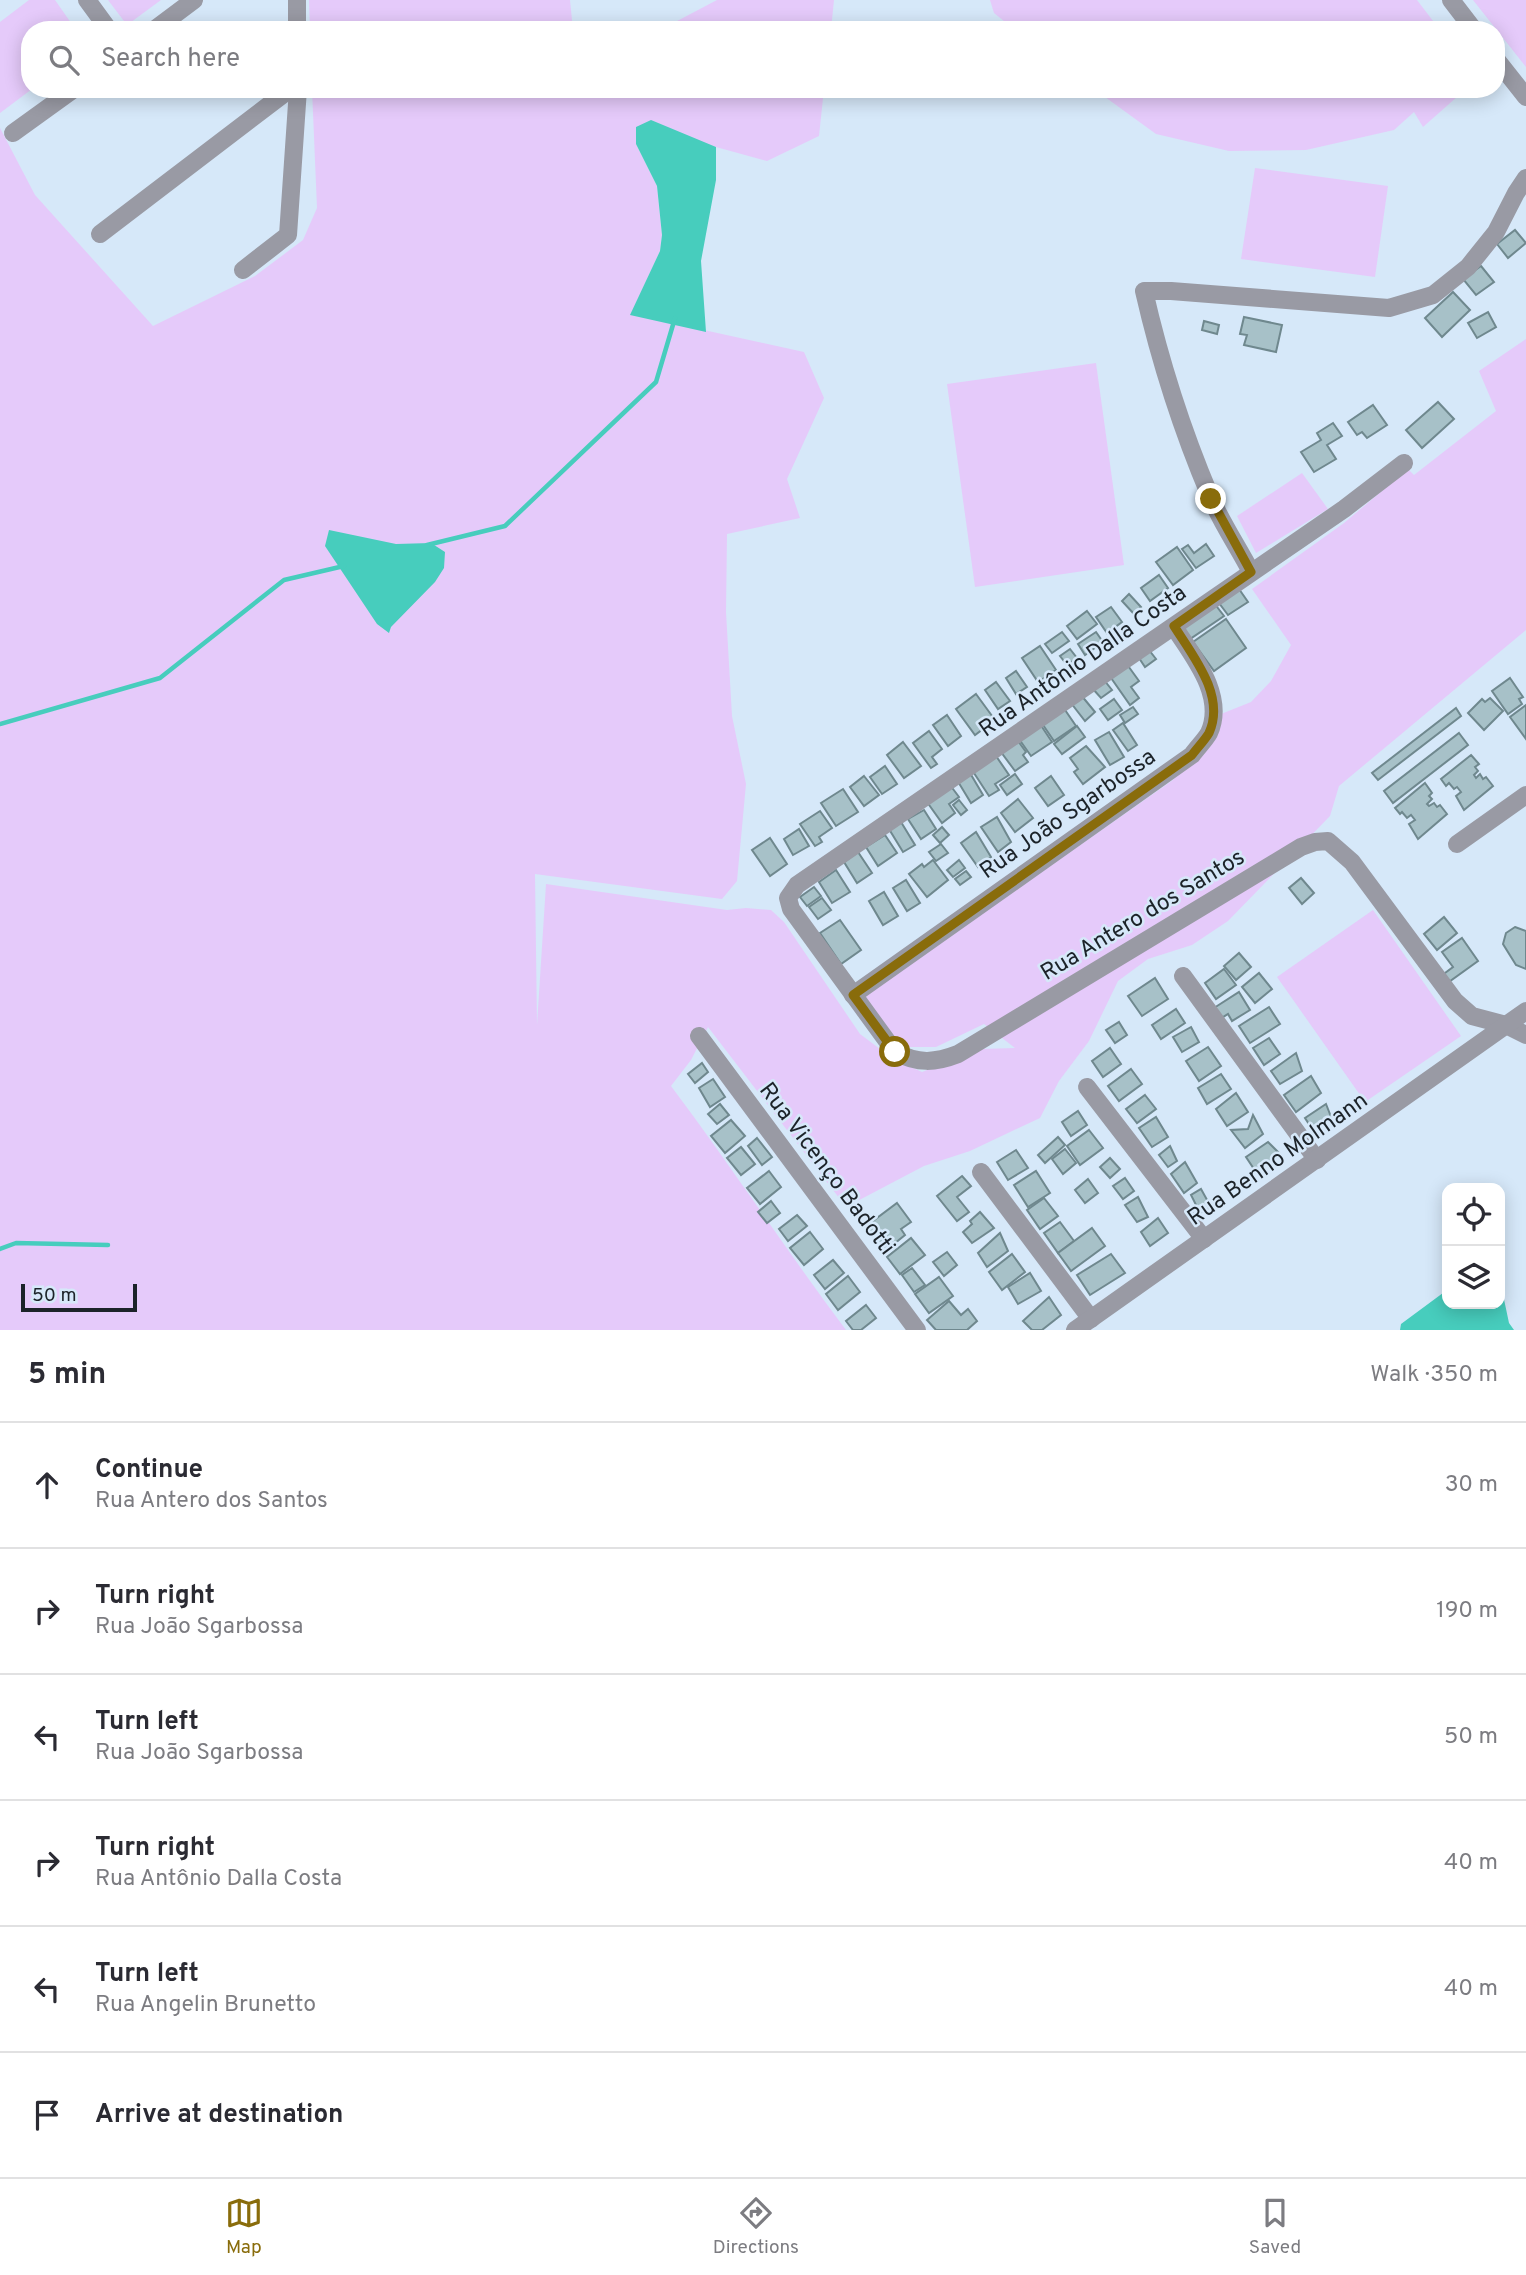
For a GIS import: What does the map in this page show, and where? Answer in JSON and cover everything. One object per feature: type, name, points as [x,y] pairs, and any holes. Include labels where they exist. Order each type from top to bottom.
[{"type":"street","points":[[87,0],[102,21]]},
{"type":"street","points":[[166,21],[194,0]]},
{"type":"street","points":[[297,0],[298,21]]},
{"type":"street","points":[[1451,0],[1467,21]]},
{"type":"street","points":[[1505,70],[1526,97]]},
{"type":"street","points":[[13,133],[62,98]]},
{"type":"street","points":[[100,234],[278,98]]},
{"type":"street","points":[[243,270],[288,235],[297,98]]},
{"type":"street","points":[[1251,572],[1211,499],[1184,429],[1150,322],[1144,291],[1390,307],[1433,295],[1468,267],[1496,232],[1526,178]]},
{"type":"street","name":"Rua Antônio Dalla Costa","points":[[789,898],[797,885],[1344,509],[1404,463]]},
{"type":"street","name":"Rua João Sgarbossa","points":[[853,995],[1192,755],[1209,733],[1213,714],[1212,693],[1174,626]]},
{"type":"street","points":[[1457,844],[1526,795]]},
{"type":"street","name":"Rua Antero dos Santos","points":[[789,898],[791,909],[895,1052],[910,1060],[941,1061],[970,1047],[1301,847],[1328,841],[1352,862],[1455,1002],[1472,1016],[1506,1025],[1526,1035]]},
{"type":"street","points":[[1183,976],[1317,1160]]},
{"type":"street","name":"Rua Benno Molmann","points":[[1075,1330],[1526,1011]]},
{"type":"street","name":"Rua Vicenço Badotti","points":[[699,1036],[917,1330]]},
{"type":"street","points":[[1087,1087],[1204,1239]]},
{"type":"street","points":[[981,1172],[1091,1319]]},
{"type":"shaded area","points":[[29,0],[55,0],[70,21],[21,21],[21,97],[0,113],[0,22]]},
{"type":"shaded area","points":[[108,0],[161,0],[132,21],[124,21]]},
{"type":"shaded area","points":[[309,0],[570,0],[572,21],[310,21]]},
{"type":"shaded area","points":[[717,0],[834,0],[832,21],[677,21]]},
{"type":"shaded area","points":[[990,0],[1417,0],[1433,21],[1004,21],[994,13]]},
{"type":"shaded area","points":[[1473,0],[1526,0],[1526,67],[1505,40],[1505,21],[1490,21]]},
{"type":"shaded area","points":[[312,98],[823,98],[819,136],[767,161],[716,147],[636,144],[657,186],[662,235],[660,251],[631,314],[804,352],[824,398],[787,479],[800,518],[727,534],[726,612],[732,716],[746,784],[737,881],[722,899],[535,874],[537,1025],[546,884],[727,910],[771,910],[784,922],[860,1034],[892,1058],[922,1072],[981,1049],[1015,1048],[984,1024],[936,1047],[899,1047],[855,1003],[1173,780],[1207,738],[1216,716],[1251,702],[1271,681],[1291,645],[1252,589],[1344,523],[1408,469],[1414,475],[1496,411],[1479,371],[1526,339],[1526,630],[1339,786],[1330,816],[1228,921],[1192,945],[1148,959],[1118,981],[1089,1041],[1059,1081],[1040,1118],[970,1151],[924,1166],[846,1207],[708,1027],[691,1060],[671,1086],[846,1330],[0,1330],[0,128],[35,195],[153,326],[255,276],[303,240],[317,208]]},
{"type":"shaded area","points":[[1106,98],[1456,98],[1423,127],[1414,112],[1394,130],[1306,150],[1229,151],[1156,134]]},
{"type":"shaded area","points":[[651,120],[716,147],[716,180],[701,261],[706,332],[630,315],[660,251],[662,235],[657,186],[636,144],[636,127]]},
{"type":"shaded area","points":[[1255,168],[1388,186],[1375,277],[1241,259]]},
{"type":"shaded area","points":[[1096,363],[1124,565],[975,587],[947,384]]},
{"type":"shaded area","points":[[1302,473],[1328,509],[1256,553],[1237,516]]},
{"type":"shaded area","points":[[329,530],[396,544],[431,543],[445,552],[444,568],[435,582],[391,627],[389,633],[377,624],[325,546]]},
{"type":"shaded area","points":[[1373,910],[1461,1036],[1365,1102],[1277,977]]},
{"type":"shaded area","points":[[1442,1294],[1442,1309],[1505,1309],[1505,1304],[1509,1323],[1514,1330],[1400,1330],[1401,1324]]},
{"type":"building","points":[[1515,230],[1526,243],[1508,258],[1497,244]]},
{"type":"building","points":[[1481,266],[1494,282],[1476,295],[1463,279]]},
{"type":"building","points":[[1453,292],[1470,310],[1442,337],[1425,318]]},
{"type":"building","points":[[1488,312],[1496,327],[1477,338],[1468,323]]},
{"type":"building","points":[[1244,317],[1282,325],[1276,352],[1244,345],[1247,335],[1240,334]]},
{"type":"building","points":[[1204,321],[1219,325],[1217,334],[1202,330]]},
{"type":"building","points":[[1438,402],[1454,419],[1422,448],[1406,430]]},
{"type":"building","points":[[1373,405],[1387,425],[1367,438],[1362,432],[1357,435],[1348,422]]},
{"type":"building","points":[[1333,423],[1342,436],[1327,445],[1336,459],[1314,472],[1301,452],[1321,440],[1317,433]]},
{"type":"building","points":[[1206,544],[1214,556],[1196,568],[1182,549],[1188,545],[1194,553]]},
{"type":"building","points":[[1177,547],[1193,570],[1173,585],[1156,562]]},
{"type":"building","points":[[1159,575],[1168,588],[1150,601],[1141,588]]},
{"type":"building","points":[[1239,589],[1248,602],[1228,615],[1219,603]]},
{"type":"building","points":[[1129,594],[1141,607],[1134,614],[1122,601]]},
{"type":"building","points":[[1214,603],[1224,616],[1190,639],[1181,626]]},
{"type":"building","points":[[1111,607],[1122,622],[1107,633],[1096,617]]},
{"type":"building","points":[[1087,611],[1097,624],[1077,639],[1067,626]]},
{"type":"building","points":[[1226,619],[1246,648],[1214,671],[1193,642]]},
{"type":"building","points":[[1062,632],[1069,641],[1052,653],[1045,644]]},
{"type":"building","points":[[1096,632],[1103,642],[1085,655],[1078,644]]},
{"type":"building","points":[[1040,646],[1056,670],[1038,682],[1022,658]]},
{"type":"building","points":[[1070,649],[1077,658],[1067,665],[1060,656]]},
{"type":"building","points":[[1149,650],[1156,659],[1145,667],[1139,658]]},
{"type":"building","points":[[1126,663],[1139,681],[1131,687],[1139,698],[1130,705],[1109,675]]},
{"type":"building","points":[[1016,671],[1027,687],[1016,694],[1006,678]]},
{"type":"building","points":[[1510,678],[1523,697],[1519,699],[1522,704],[1508,714],[1492,691]]},
{"type":"building","points":[[1104,680],[1112,690],[1101,698],[1093,689]]},
{"type":"building","points":[[996,682],[1010,701],[998,709],[985,690]]},
{"type":"building","points":[[976,694],[995,720],[975,735],[956,709]]},
{"type":"building","points":[[1081,695],[1095,712],[1085,721],[1071,703]]},
{"type":"building","points":[[1490,698],[1503,711],[1484,730],[1468,713],[1482,699],[1485,702]]},
{"type":"building","points":[[1114,699],[1122,710],[1108,720],[1100,709]]},
{"type":"building","points":[[1526,705],[1526,739],[1510,717]]},
{"type":"building","points":[[1063,707],[1076,726],[1054,741],[1041,722]]},
{"type":"building","points":[[1133,707],[1138,714],[1125,723],[1120,715]]},
{"type":"building","points":[[1456,708],[1461,716],[1378,780],[1372,773]]},
{"type":"building","points":[[947,715],[961,736],[948,746],[933,725]]},
{"type":"building","points":[[1123,723],[1137,745],[1128,751],[1113,730]]},
{"type":"building","points":[[1040,724],[1052,742],[1031,756],[1019,739]]},
{"type":"building","points":[[1077,726],[1085,737],[1062,754],[1054,744]]},
{"type":"building","points":[[929,731],[942,749],[932,757],[937,764],[931,768],[913,743]]},
{"type":"building","points":[[1109,732],[1124,757],[1110,765],[1095,740]]},
{"type":"building","points":[[1459,733],[1468,745],[1393,803],[1384,791]]},
{"type":"building","points":[[1018,741],[1026,752],[1023,755],[1028,762],[1015,771],[1001,752]]},
{"type":"building","points":[[903,742],[921,766],[904,778],[887,755]]},
{"type":"building","points":[[1086,746],[1105,767],[1083,784],[1074,772],[1078,769],[1070,758]]},
{"type":"building","points":[[994,753],[1009,775],[995,784],[999,790],[989,796],[972,770]]},
{"type":"building","points":[[1471,755],[1479,764],[1475,767],[1478,771],[1474,775],[1476,778],[1480,774],[1493,786],[1464,810],[1456,796],[1461,792],[1449,783],[1446,786],[1441,779]]},
{"type":"building","points":[[885,766],[897,784],[882,794],[870,777]]},
{"type":"building","points":[[970,773],[983,795],[971,803],[957,780]]},
{"type":"building","points":[[1015,774],[1022,784],[1007,795],[1000,785]]},
{"type":"building","points":[[864,776],[879,795],[864,806],[850,787]]},
{"type":"building","points":[[1051,776],[1064,795],[1048,806],[1035,788]]},
{"type":"building","points":[[1425,783],[1432,793],[1429,796],[1432,799],[1427,804],[1429,806],[1434,803],[1437,807],[1440,805],[1447,814],[1418,839],[1409,824],[1415,820],[1411,815],[1407,818],[1402,812],[1400,814],[1395,808]]},
{"type":"building","points":[[950,785],[959,797],[949,804],[955,813],[942,823],[927,802]]},
{"type":"building","points":[[843,789],[858,812],[836,826],[821,803]]},
{"type":"building","points":[[1018,799],[1033,818],[1015,832],[1001,813]]},
{"type":"building","points":[[959,800],[967,810],[961,815],[953,805]]},
{"type":"building","points":[[924,810],[936,829],[921,839],[908,819]]},
{"type":"building","points":[[820,811],[832,828],[819,837],[822,842],[815,846],[800,824]]},
{"type":"building","points":[[997,817],[1011,842],[998,852],[981,827]]},
{"type":"building","points":[[901,822],[915,845],[903,852],[889,829]]},
{"type":"building","points":[[942,827],[949,835],[940,843],[933,835]]},
{"type":"building","points":[[799,829],[809,846],[793,855],[784,839]]},
{"type":"building","points":[[976,832],[991,857],[978,867],[961,843]]},
{"type":"building","points":[[885,835],[897,853],[878,866],[866,847]]},
{"type":"building","points":[[770,838],[787,864],[770,876],[752,850]]},
{"type":"building","points":[[941,844],[948,853],[936,861],[929,852]]},
{"type":"building","points":[[858,852],[872,873],[857,883],[844,862]]},
{"type":"building","points":[[933,860],[948,880],[927,897],[909,874]]},
{"type":"building","points":[[959,860],[965,868],[953,877],[947,870]]},
{"type":"building","points":[[836,870],[850,892],[832,903],[819,882]]},
{"type":"building","points":[[966,871],[971,877],[960,885],[955,879]]},
{"type":"building","points":[[1301,878],[1314,893],[1302,904],[1289,888]]},
{"type":"building","points":[[906,880],[920,903],[907,911],[893,888]]},
{"type":"building","points":[[814,887],[821,896],[807,906],[800,897]]},
{"type":"building","points":[[884,892],[898,916],[883,925],[869,901]]},
{"type":"building","points":[[822,898],[831,910],[818,919],[809,907]]},
{"type":"building","points":[[1444,917],[1457,933],[1437,950],[1424,934]]},
{"type":"building","points":[[840,920],[861,950],[841,964],[820,933]]},
{"type":"building","points":[[1515,927],[1526,931],[1526,969],[1516,965],[1503,944],[1506,933]]},
{"type":"building","points":[[1462,938],[1478,961],[1446,984],[1441,976],[1453,967],[1442,952]]},
{"type":"building","points":[[1239,953],[1251,967],[1236,980],[1224,966]]},
{"type":"building","points":[[1224,969],[1236,985],[1216,999],[1205,983]]},
{"type":"building","points":[[1259,973],[1272,989],[1255,1003],[1242,987]]},
{"type":"building","points":[[1155,978],[1168,999],[1142,1016],[1128,996]]},
{"type":"building","points":[[1239,992],[1250,1010],[1232,1021],[1228,1014],[1220,1019],[1214,1008]]},
{"type":"building","points":[[1269,1007],[1280,1024],[1250,1043],[1239,1026]]},
{"type":"building","points":[[1176,1009],[1185,1023],[1161,1039],[1152,1025]]},
{"type":"building","points":[[1119,1022],[1127,1035],[1115,1043],[1106,1030]]},
{"type":"building","points":[[1191,1027],[1199,1042],[1182,1052],[1173,1037]]},
{"type":"building","points":[[1269,1038],[1280,1054],[1264,1065],[1253,1048]]},
{"type":"building","points":[[1208,1047],[1221,1066],[1199,1081],[1186,1061]]},
{"type":"building","points":[[1110,1048],[1121,1064],[1103,1077],[1092,1061]]},
{"type":"building","points":[[1296,1053],[1302,1071],[1280,1084],[1271,1071]]},
{"type":"building","points":[[702,1063],[708,1072],[695,1083],[688,1074]]},
{"type":"building","points":[[1131,1069],[1142,1084],[1119,1101],[1108,1086]]},
{"type":"building","points":[[1221,1074],[1231,1089],[1207,1104],[1198,1088]]},
{"type":"building","points":[[1311,1076],[1321,1093],[1296,1112],[1284,1095]]},
{"type":"building","points":[[713,1079],[725,1097],[710,1107],[699,1088]]},
{"type":"building","points":[[1236,1093],[1248,1112],[1227,1126],[1216,1109]]},
{"type":"building","points":[[1145,1095],[1156,1109],[1137,1123],[1126,1109]]},
{"type":"building","points":[[720,1104],[729,1115],[717,1124],[708,1114]]},
{"type":"building","points":[[1326,1104],[1333,1122],[1316,1135],[1305,1118]]},
{"type":"building","points":[[1078,1111],[1087,1125],[1071,1136],[1062,1122]]},
{"type":"building","points":[[1253,1115],[1263,1134],[1245,1148],[1231,1130],[1248,1129]]},
{"type":"building","points":[[1156,1117],[1168,1137],[1152,1147],[1139,1128]]},
{"type":"building","points":[[731,1120],[745,1136],[725,1153],[711,1136]]},
{"type":"building","points":[[1089,1130],[1103,1148],[1080,1165],[1067,1146]]},
{"type":"building","points":[[1058,1137],[1065,1145],[1045,1163],[1038,1155]]},
{"type":"building","points":[[757,1138],[772,1157],[762,1165],[748,1146]]},
{"type":"building","points":[[1268,1142],[1280,1154],[1256,1172],[1246,1157]]},
{"type":"building","points":[[1170,1146],[1177,1161],[1168,1167],[1159,1155]]},
{"type":"building","points":[[741,1147],[755,1164],[741,1175],[727,1158]]},
{"type":"building","points":[[1065,1149],[1076,1163],[1063,1174],[1052,1159]]},
{"type":"building","points":[[1016,1150],[1028,1168],[1008,1180],[997,1162]]},
{"type":"building","points":[[1110,1158],[1120,1169],[1110,1178],[1100,1167]]},
{"type":"building","points":[[1185,1162],[1197,1183],[1184,1193],[1171,1174]]},
{"type":"building","points":[[769,1171],[781,1187],[760,1204],[747,1188]]},
{"type":"building","points":[[1036,1171],[1050,1193],[1028,1207],[1014,1185]]},
{"type":"building","points":[[962,1176],[971,1186],[957,1197],[969,1212],[957,1221],[937,1196]]},
{"type":"building","points":[[1125,1178],[1134,1191],[1123,1199],[1113,1186]]},
{"type":"building","points":[[1088,1179],[1098,1193],[1085,1203],[1075,1190]]},
{"type":"building","points":[[1201,1189],[1211,1207],[1200,1213],[1191,1195]]},
{"type":"building","points":[[1138,1197],[1148,1217],[1137,1222],[1125,1205]]},
{"type":"building","points":[[1044,1198],[1058,1216],[1040,1229],[1027,1210]]},
{"type":"building","points":[[771,1201],[780,1213],[767,1223],[758,1212]]},
{"type":"building","points":[[897,1203],[911,1222],[901,1229],[905,1235],[884,1252],[865,1227]]},
{"type":"building","points":[[980,1212],[994,1228],[972,1243],[963,1232]]},
{"type":"building","points":[[797,1215],[807,1226],[788,1241],[779,1229]]},
{"type":"building","points":[[1158,1218],[1168,1233],[1150,1246],[1141,1232]]},
{"type":"building","points":[[1060,1222],[1074,1241],[1058,1253],[1044,1233]]},
{"type":"building","points":[[1092,1228],[1105,1246],[1071,1271],[1058,1253]]},
{"type":"building","points":[[810,1232],[823,1249],[804,1265],[790,1248]]},
{"type":"building","points":[[1000,1233],[1008,1251],[987,1267],[978,1253]]},
{"type":"building","points":[[911,1238],[925,1255],[900,1274],[887,1257]]},
{"type":"building","points":[[947,1252],[957,1265],[944,1276],[933,1262]]},
{"type":"building","points":[[1012,1254],[1025,1272],[1002,1290],[989,1272]]},
{"type":"building","points":[[1111,1254],[1125,1273],[1090,1295],[1077,1275]]},
{"type":"building","points":[[833,1260],[844,1273],[825,1289],[814,1275]]},
{"type":"building","points":[[912,1268],[925,1285],[914,1292],[902,1275]]},
{"type":"building","points":[[1030,1273],[1041,1291],[1018,1304],[1008,1287]]},
{"type":"building","points":[[848,1276],[860,1292],[838,1310],[826,1294]]},
{"type":"building","points":[[939,1277],[953,1296],[929,1313],[915,1294]]},
{"type":"building","points":[[1049,1297],[1061,1315],[1042,1330],[1032,1330],[1023,1321]]},
{"type":"building","points":[[949,1301],[961,1315],[968,1309],[977,1321],[967,1330],[936,1330],[927,1320]]},
{"type":"building","points":[[866,1305],[876,1318],[861,1330],[853,1330],[846,1321]]},
{"type":"waterway","points":[[427,545],[505,526],[656,382],[675,318]]},
{"type":"waterway","points":[[0,724],[160,678],[284,580],[344,566]]},
{"type":"waterway","points":[[0,1249],[16,1243],[108,1245]]},
{"type":"route","points":[[895,1052],[853,995],[1192,755],[1209,733],[1213,714],[1212,693],[1174,626],[1251,572],[1211,499]]}]
